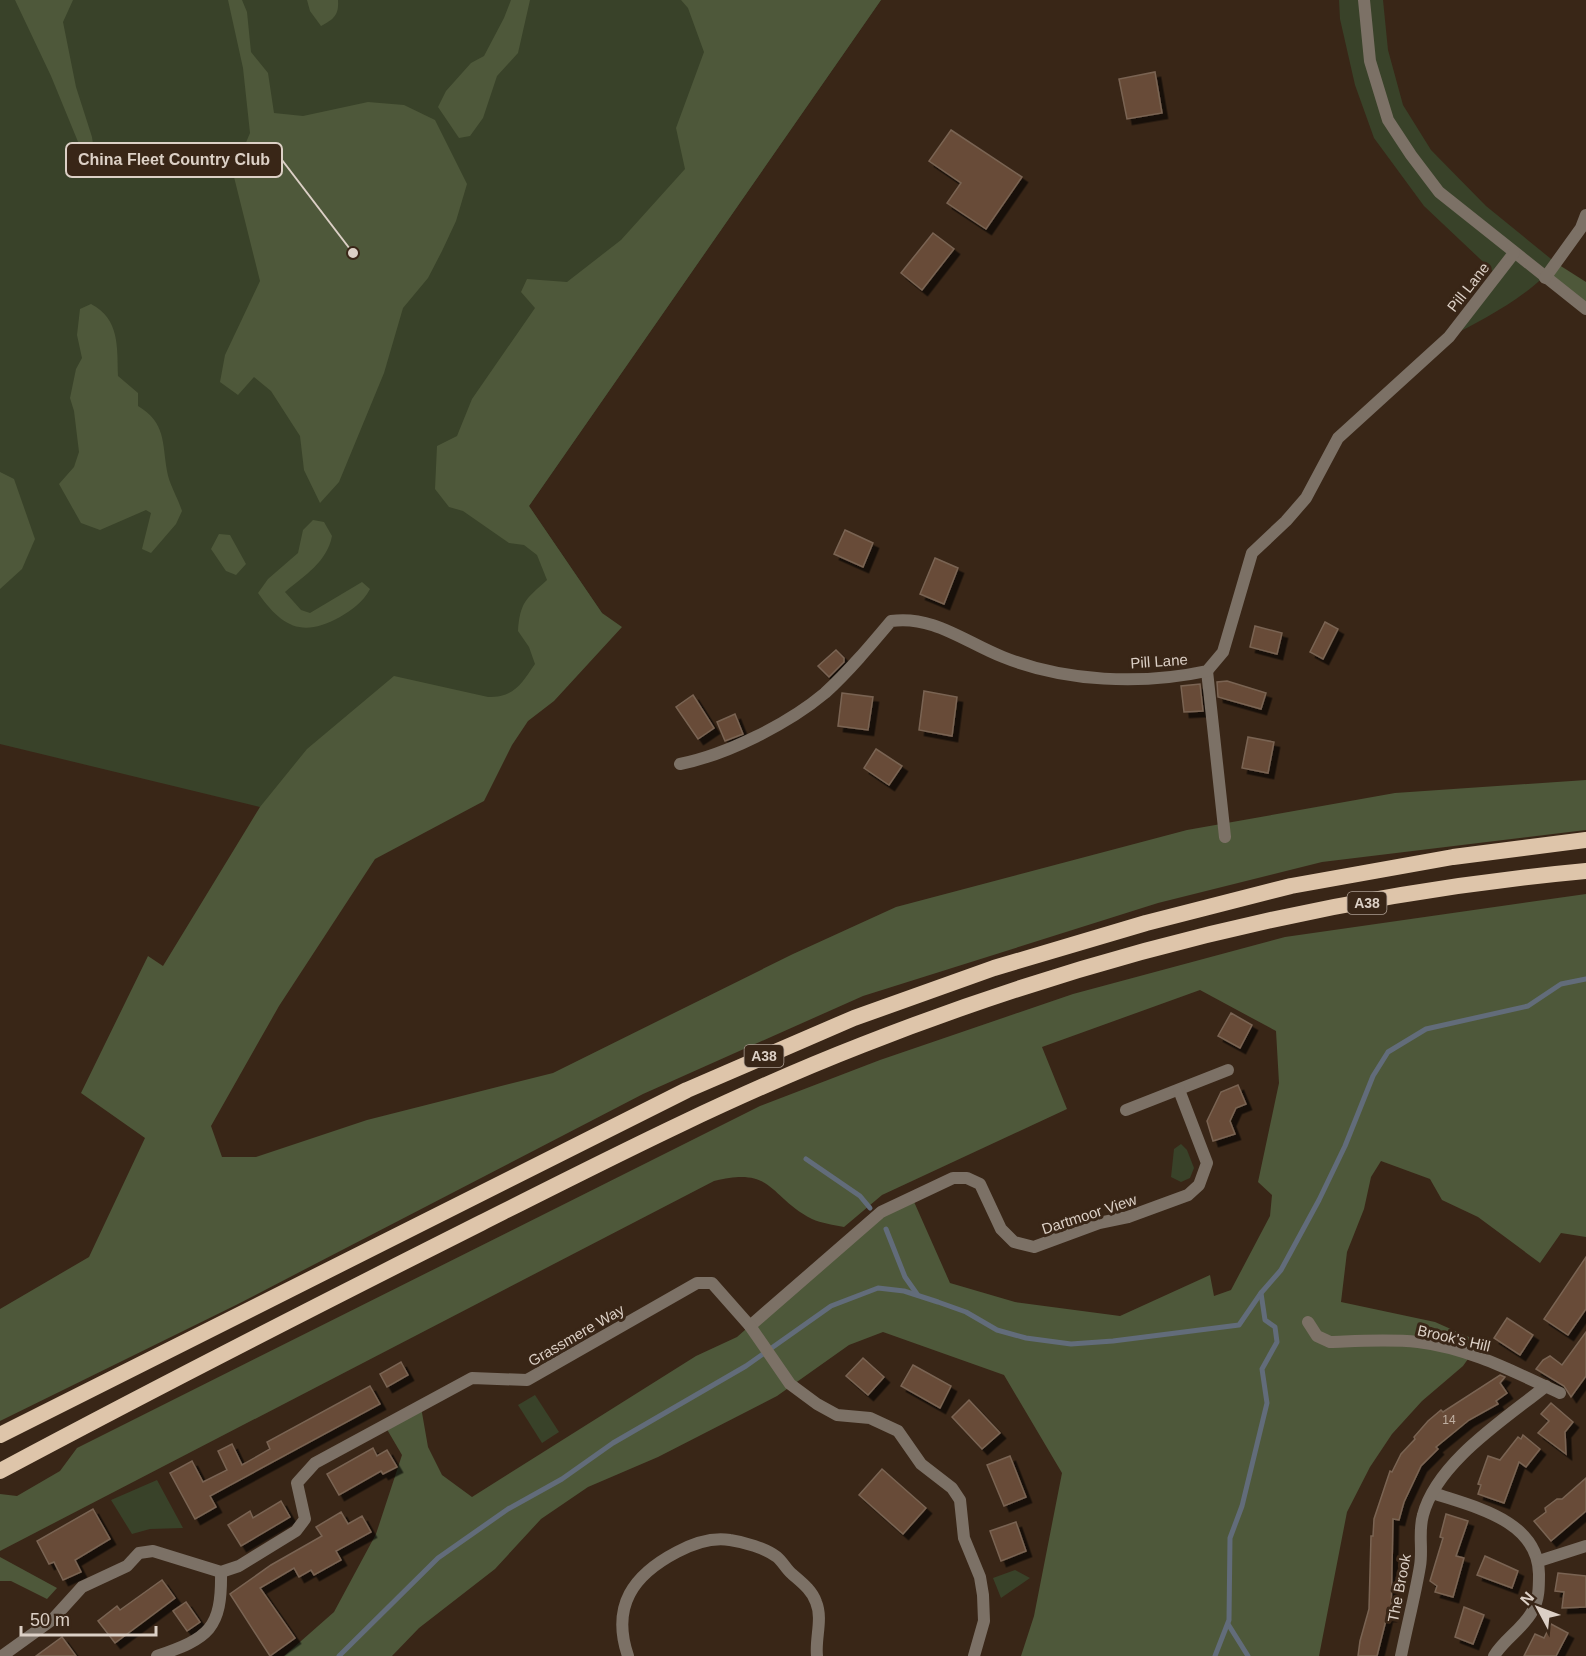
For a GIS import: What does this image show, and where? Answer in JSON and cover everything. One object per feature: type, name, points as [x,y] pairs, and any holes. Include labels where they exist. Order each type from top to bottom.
[{"type":"highway","name":"A38","points":[[0,1435],[687,1090],[854,1018],[1004,965],[1146,923],[1292,886],[1453,856],[1586,840]]},
{"type":"highway","name":"A38","points":[[0,1471],[184,1372],[544,1191],[688,1120],[860,1045],[1013,990],[1151,948],[1315,912],[1464,886],[1586,871]]},
{"type":"street","points":[[1364,0],[1370,61],[1388,120],[1439,192],[1586,309]]},
{"type":"street","points":[[1545,278],[1581,228],[1586,215]]},
{"type":"street","name":"Pill Lane","points":[[680,764],[719,754],[781,722],[823,694],[861,657],[891,621],[910,618],[933,624],[1023,664],[1087,676],[1147,679],[1207,671],[1223,652],[1252,553],[1286,521],[1306,498],[1338,438],[1449,337],[1514,253]]},
{"type":"street","points":[[1207,671],[1225,837]]},
{"type":"street","points":[[1126,1110],[1228,1070]]},
{"type":"street","name":"Dartmoor View","points":[[750,1326],[881,1212],[953,1178],[968,1178],[980,1184],[1001,1229],[1014,1242],[1035,1247],[1099,1223],[1148,1211],[1188,1195],[1199,1185],[1207,1163],[1179,1090]]},
{"type":"street","name":"Grassmere Way","points":[[220,1572],[238,1566],[296,1531],[305,1519],[297,1483],[315,1463],[472,1378],[527,1380],[697,1283],[712,1283],[750,1326],[790,1384],[817,1404],[837,1415],[870,1418],[898,1431],[921,1464],[952,1488],[960,1500],[964,1538],[980,1577],[983,1595],[984,1621],[974,1656]]},
{"type":"street","name":"Brook's Hill","points":[[1308,1322],[1317,1336],[1330,1342],[1418,1342],[1466,1353],[1500,1364],[1560,1393]]},
{"type":"street","name":"The Brook","points":[[1401,1656],[1421,1563],[1420,1531],[1423,1514],[1433,1493],[1469,1449],[1546,1386]]},
{"type":"street","points":[[1433,1493],[1496,1515],[1516,1528],[1533,1548],[1539,1561],[1539,1592],[1533,1611],[1502,1643],[1494,1656]]},
{"type":"street","points":[[628,1656],[622,1640],[623,1617],[632,1586],[644,1572],[682,1549],[699,1542],[728,1539],[755,1546],[777,1557],[807,1588],[816,1602],[820,1621],[815,1644],[817,1656]]},
{"type":"street","points":[[1539,1561],[1586,1546]]},
{"type":"street","points":[[2,1656],[52,1620],[82,1587],[127,1566],[139,1553],[153,1551],[220,1572],[221,1604],[216,1621],[206,1632],[185,1647],[157,1656]]},
{"type":"green space","points":[[0,0],[881,0],[529,506],[602,613],[499,731],[260,807],[0,744]]},
{"type":"green space","points":[[15,0],[73,0],[63,22],[76,87],[92,137],[97,172],[90,171],[51,76]]},
{"type":"green space","points":[[228,0],[242,0],[247,12],[251,52],[268,73],[274,113],[303,116],[368,102],[404,105],[435,120],[467,184],[456,221],[442,251],[428,278],[403,308],[384,373],[339,482],[320,503],[304,470],[300,436],[271,391],[254,377],[238,395],[220,382],[225,355],[260,281],[233,173],[250,133],[243,68]]},
{"type":"green space","points":[[307,0],[338,0],[338,9],[332,19],[321,26],[310,11]]},
{"type":"green space","points":[[511,0],[530,0],[518,53],[497,76],[483,118],[470,136],[459,138],[438,107],[446,91],[471,63],[484,56]]},
{"type":"green space","points":[[681,0],[881,0],[529,506],[602,613],[622,627],[554,701],[528,721],[512,745],[484,801],[375,859],[279,1006],[211,1126],[222,1157],[256,1157],[367,1120],[553,1073],[793,954],[896,907],[1187,830],[1395,793],[1586,780],[1586,830],[1322,862],[1158,903],[863,996],[643,1094],[236,1305],[0,1421],[0,1309],[89,1257],[145,1138],[81,1093],[148,956],[163,966],[260,807],[307,749],[394,676],[488,697],[511,692],[526,678],[535,664],[529,647],[518,631],[520,613],[525,602],[547,580],[537,555],[524,545],[509,543],[463,511],[449,507],[435,489],[437,446],[457,436],[472,399],[535,308],[521,292],[527,279],[567,282],[621,240],[685,169],[676,128],[704,52],[688,8]]},
{"type":"green space","points":[[1339,0],[1383,0],[1388,50],[1403,105],[1431,150],[1486,206],[1556,263],[1535,285],[1521,295],[1449,337],[1497,275],[1424,206],[1374,138],[1355,85],[1340,19]]},
{"type":"green space","points":[[1556,263],[1586,282],[1586,309],[1545,278]]},
{"type":"green space","points":[[91,304],[100,310],[112,326],[117,344],[118,376],[138,393],[138,406],[154,419],[158,426],[168,476],[182,511],[176,524],[151,553],[142,549],[151,513],[146,510],[100,530],[81,523],[59,484],[74,467],[79,452],[74,411],[70,398],[76,369],[82,358],[77,335],[80,309]]},
{"type":"green space","points":[[0,472],[14,479],[35,539],[22,569],[0,589]]},
{"type":"green space","points":[[313,520],[324,522],[332,536],[329,545],[320,561],[285,592],[301,610],[310,613],[362,582],[370,589],[349,612],[327,623],[304,628],[284,621],[258,593],[268,579],[298,553],[303,530]]},
{"type":"green space","points":[[219,534],[230,535],[246,564],[236,575],[226,571],[211,549]]},
{"type":"green space","points":[[1586,894],[1586,1237],[1561,1233],[1540,1263],[1478,1217],[1442,1200],[1430,1179],[1381,1161],[1371,1177],[1364,1209],[1347,1252],[1341,1302],[1435,1322],[1480,1342],[1463,1366],[1422,1401],[1392,1434],[1370,1467],[1347,1512],[1319,1656],[1021,1656],[1034,1616],[1062,1473],[1004,1375],[883,1332],[849,1345],[777,1396],[658,1457],[588,1487],[541,1519],[495,1569],[419,1628],[392,1656],[284,1656],[334,1612],[376,1534],[402,1455],[385,1426],[421,1407],[428,1447],[442,1475],[472,1497],[696,1356],[737,1337],[842,1245],[911,1195],[950,1283],[1015,1302],[1120,1316],[1210,1275],[1214,1296],[1231,1290],[1270,1216],[1272,1195],[1258,1182],[1279,1083],[1276,1031],[1200,990],[1042,1047],[1067,1109],[882,1195],[844,1227],[812,1219],[760,1180],[734,1177],[714,1181],[0,1551],[0,1494],[17,1496],[60,1471],[77,1448],[760,1106],[880,1060],[1073,994],[1285,937]]},
{"type":"green space","points":[[1181,1144],[1187,1150],[1194,1168],[1190,1178],[1181,1182],[1171,1177],[1174,1149]]},
{"type":"green space","points":[[535,1395],[559,1432],[542,1443],[518,1405]]},
{"type":"green space","points":[[157,1480],[183,1528],[150,1529],[132,1534],[111,1500]]},
{"type":"green space","points":[[0,1557],[57,1588],[47,1599],[11,1581],[0,1581]]},
{"type":"green space","points":[[1015,1570],[1030,1578],[1001,1598],[993,1578]]},
{"type":"building","points":[[1155,72],[1162,113],[1127,119],[1119,79]]},
{"type":"building","points":[[951,130],[1022,177],[986,229],[947,203],[961,183],[929,161]]},
{"type":"building","points":[[933,233],[954,249],[922,290],[901,273]]},
{"type":"building","points":[[845,530],[873,543],[863,567],[834,554]]},
{"type":"building","points":[[935,558],[958,568],[944,604],[920,594]]},
{"type":"building","points":[[1325,622],[1338,629],[1323,659],[1310,652]]},
{"type":"building","points":[[1255,626],[1282,633],[1277,654],[1250,647]]},
{"type":"building","points":[[836,650],[844,658],[844,662],[829,677],[818,666]]},
{"type":"building","points":[[1227,681],[1266,693],[1261,709],[1218,697],[1217,682]]},
{"type":"building","points":[[1200,684],[1203,711],[1184,712],[1181,686]]},
{"type":"building","points":[[924,691],[957,697],[952,736],[919,730]]},
{"type":"building","points":[[842,693],[873,697],[868,730],[838,726]]},
{"type":"building","points":[[693,695],[714,728],[698,739],[676,707]]},
{"type":"building","points":[[735,714],[743,734],[725,741],[717,722]]},
{"type":"building","points":[[1248,737],[1274,742],[1268,773],[1242,768]]},
{"type":"building","points":[[876,749],[902,766],[889,785],[864,768]]},
{"type":"building","points":[[1231,1013],[1252,1025],[1240,1048],[1218,1036]]},
{"type":"building","points":[[1238,1085],[1246,1104],[1236,1108],[1230,1121],[1235,1134],[1213,1141],[1207,1121],[1221,1092]]},
{"type":"building","points":[[1586,1257],[1586,1309],[1568,1335],[1544,1319]]},
{"type":"building","points":[[1507,1318],[1533,1335],[1520,1355],[1494,1338]]},
{"type":"building","points":[[1586,1332],[1586,1376],[1571,1397],[1564,1386],[1536,1369],[1543,1360],[1550,1356],[1562,1365]]},
{"type":"building","points":[[863,1358],[884,1377],[868,1395],[846,1376]]},
{"type":"building","points":[[401,1362],[408,1375],[387,1387],[380,1374]]},
{"type":"building","points":[[913,1365],[951,1386],[940,1408],[901,1386]]},
{"type":"building","points":[[1500,1375],[1505,1377],[1500,1383],[1507,1393],[1496,1401],[1498,1404],[1469,1420],[1436,1447],[1438,1449],[1421,1466],[1404,1502],[1399,1520],[1393,1519],[1391,1616],[1387,1616],[1377,1656],[1358,1656],[1369,1609],[1371,1536],[1373,1536],[1374,1519],[1390,1471],[1392,1472],[1401,1454],[1428,1421],[1441,1410],[1443,1412]]},
{"type":"building","points":[[370,1386],[380,1404],[210,1496],[216,1507],[195,1519],[170,1473],[192,1461],[203,1482],[227,1470],[218,1451],[232,1444],[242,1465],[270,1449],[267,1442]]},
{"type":"building","points":[[969,1400],[1000,1433],[982,1449],[952,1417]]},
{"type":"building","points":[[1551,1403],[1573,1422],[1565,1432],[1566,1454],[1538,1433],[1549,1421],[1541,1414]]},
{"type":"building","points":[[1523,1435],[1540,1449],[1526,1467],[1519,1462],[1504,1503],[1478,1494],[1481,1485],[1478,1484],[1488,1456],[1500,1460],[1518,1437],[1521,1439]]},
{"type":"building","points":[[373,1448],[377,1456],[387,1450],[397,1467],[383,1474],[381,1471],[339,1495],[327,1474]]},
{"type":"building","points":[[1010,1456],[1026,1497],[1004,1506],[987,1465]]},
{"type":"building","points":[[882,1469],[926,1508],[903,1534],[859,1495]]},
{"type":"building","points":[[1586,1478],[1586,1511],[1551,1541],[1534,1521],[1546,1512],[1545,1508],[1557,1499],[1562,1499]]},
{"type":"building","points":[[281,1501],[290,1517],[241,1546],[228,1525],[250,1511],[253,1518]]},
{"type":"building","points":[[93,1509],[110,1539],[75,1560],[81,1572],[63,1580],[54,1562],[49,1564],[37,1541]]},
{"type":"building","points":[[341,1512],[348,1524],[362,1516],[371,1532],[336,1551],[341,1560],[314,1575],[311,1570],[299,1577],[294,1568],[260,1588],[295,1638],[270,1656],[230,1594],[271,1565],[322,1536],[316,1527]]},
{"type":"building","points":[[1446,1514],[1468,1521],[1456,1556],[1464,1558],[1453,1597],[1435,1592],[1437,1586],[1430,1581],[1443,1538],[1440,1537]]},
{"type":"building","points":[[1016,1522],[1026,1551],[1001,1561],[990,1531]]},
{"type":"building","points":[[1485,1556],[1518,1571],[1512,1588],[1477,1575]]},
{"type":"building","points":[[1558,1573],[1586,1576],[1586,1607],[1562,1608],[1564,1592],[1555,1591]]},
{"type":"building","points":[[162,1580],[175,1598],[115,1643],[98,1621],[117,1606],[120,1610]]},
{"type":"building","points":[[186,1602],[200,1622],[187,1631],[173,1611]]},
{"type":"building","points":[[1464,1607],[1484,1615],[1473,1644],[1455,1637]]},
{"type":"building","points":[[1551,1624],[1568,1633],[1556,1656],[1524,1656],[1535,1634],[1544,1638]]},
{"type":"building","points":[[62,1637],[76,1656],[36,1656]]},
{"type":"waterway","points":[[1215,1656],[1229,1620],[1230,1538],[1242,1506],[1267,1403],[1262,1369],[1277,1342],[1275,1327],[1265,1320],[1261,1293],[1281,1270],[1319,1200],[1345,1146],[1373,1076],[1388,1052],[1426,1029],[1528,1006],[1561,984],[1586,979]]},
{"type":"waterway","points":[[806,1159],[860,1196],[870,1208]]},
{"type":"waterway","points":[[886,1229],[905,1277],[917,1294]]},
{"type":"waterway","points":[[339,1656],[438,1558],[508,1509],[562,1479],[613,1443],[746,1366],[831,1306],[878,1288],[904,1291],[966,1312],[997,1330],[1026,1338],[1071,1344],[1239,1325],[1261,1293]]},
{"type":"waterway","points":[[1228,1624],[1248,1656]]},
{"type":"place","name":"China Fleet Country Club","points":[[353,253]]}]
